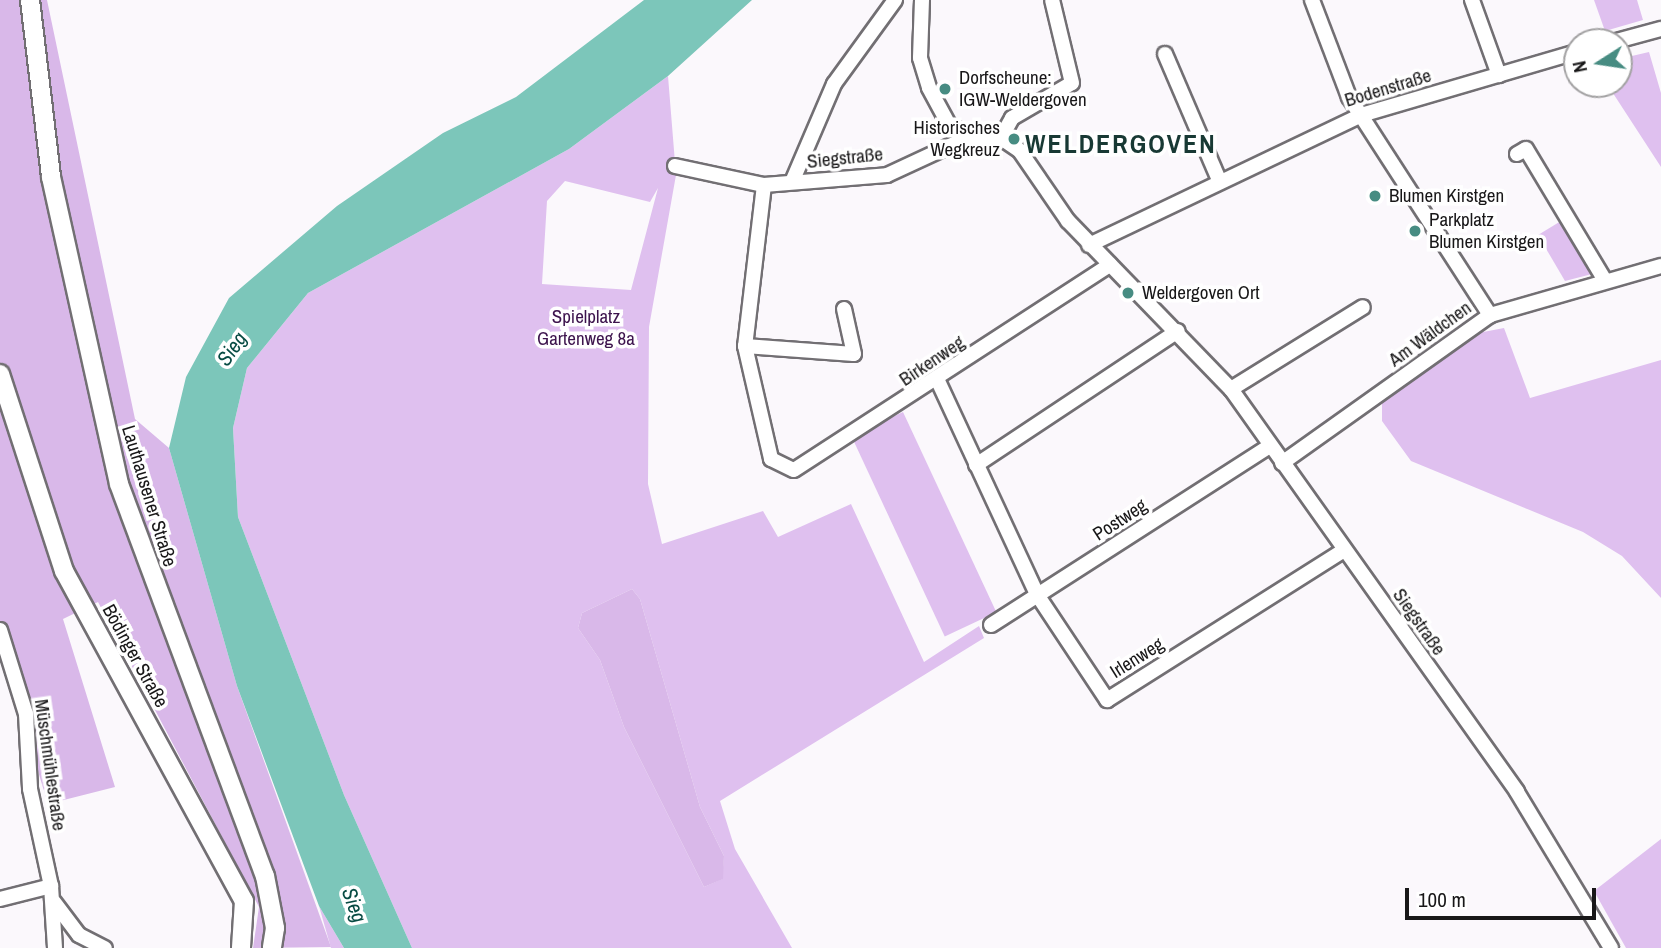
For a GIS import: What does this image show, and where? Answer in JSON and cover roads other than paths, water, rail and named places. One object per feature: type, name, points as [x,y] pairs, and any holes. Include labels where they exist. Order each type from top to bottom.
[{"type":"street","name":"Lauthausener Straße","points":[[30,0],[51,177],[119,484],[265,877],[275,928],[272,948]]},
{"type":"street","points":[[792,182],[834,84],[895,0]]},
{"type":"street","points":[[922,0],[920,58],[929,88],[949,125],[971,136]]},
{"type":"street","points":[[1001,138],[1012,118],[1072,83],[1052,0]]},
{"type":"street","points":[[1312,0],[1361,115],[1490,315]]},
{"type":"street","points":[[1472,0],[1499,75]]},
{"type":"street","points":[[1633,37],[1661,29]]},
{"type":"street","points":[[1165,54],[1219,180]]},
{"type":"street","name":"Bodenstraße","points":[[1089,245],[1219,180],[1361,115],[1563,56]]},
{"type":"street","name":"Siegstraße","points":[[675,166],[764,185],[887,175],[971,136],[1001,138],[1038,172],[1089,245],[1178,331],[1231,389],[1517,792],[1611,948]]},
{"type":"street","points":[[1517,154],[1526,149],[1604,279]]},
{"type":"street","points":[[764,185],[745,346],[854,355],[844,309]]},
{"type":"street","name":"Birkenweg","points":[[745,346],[771,459],[794,470],[938,381],[1110,265]]},
{"type":"street","name":"Am Wäldchen","points":[[1282,463],[1490,315],[1604,279],[1661,265]]},
{"type":"street","points":[[1231,389],[1363,307]]},
{"type":"street","points":[[976,465],[1081,399],[1178,331]]},
{"type":"street","name":"Bödinger Straße","points":[[0,374],[64,571],[244,901],[241,948]]},
{"type":"street","name":"Irlenweg","points":[[938,381],[1038,596],[1107,700],[1344,550]]},
{"type":"street","name":"Postweg","points":[[990,625],[1270,446]]},
{"type":"street","name":"Müschmühlestraße","points":[[0,630],[26,714],[30,789],[54,902],[55,948]]},
{"type":"street","points":[[0,899],[51,886]]},
{"type":"street","points":[[54,902],[79,935],[105,948]]},
{"type":"water","name":"Sieg","points":[[644,0],[752,0],[668,76],[569,149],[308,293],[247,368],[233,428],[238,517],[344,795],[412,948],[344,948],[319,906],[237,686],[169,448],[186,377],[229,298],[337,206],[443,133],[516,97]]},
{"type":"place","name":"Dorfscheune: IGW-Weldergoven","points":[[945,89]]},
{"type":"place","name":"Historisches Wegkreuz","points":[[1014,139]]},
{"type":"place","name":"Blumen Kirstgen","points":[[1375,196]]},
{"type":"place","name":"Parkplatz Blumen Kirstgen","points":[[1415,231]]},
{"type":"place","name":"Weldergoven Ort","points":[[1128,293]]},
{"type":"district","name":"WELDERGOVEN","points":[[1121,144]]},
{"type":"park label","name":"Spielplatz Gartenweg 8a","points":[[586,328]]}]
